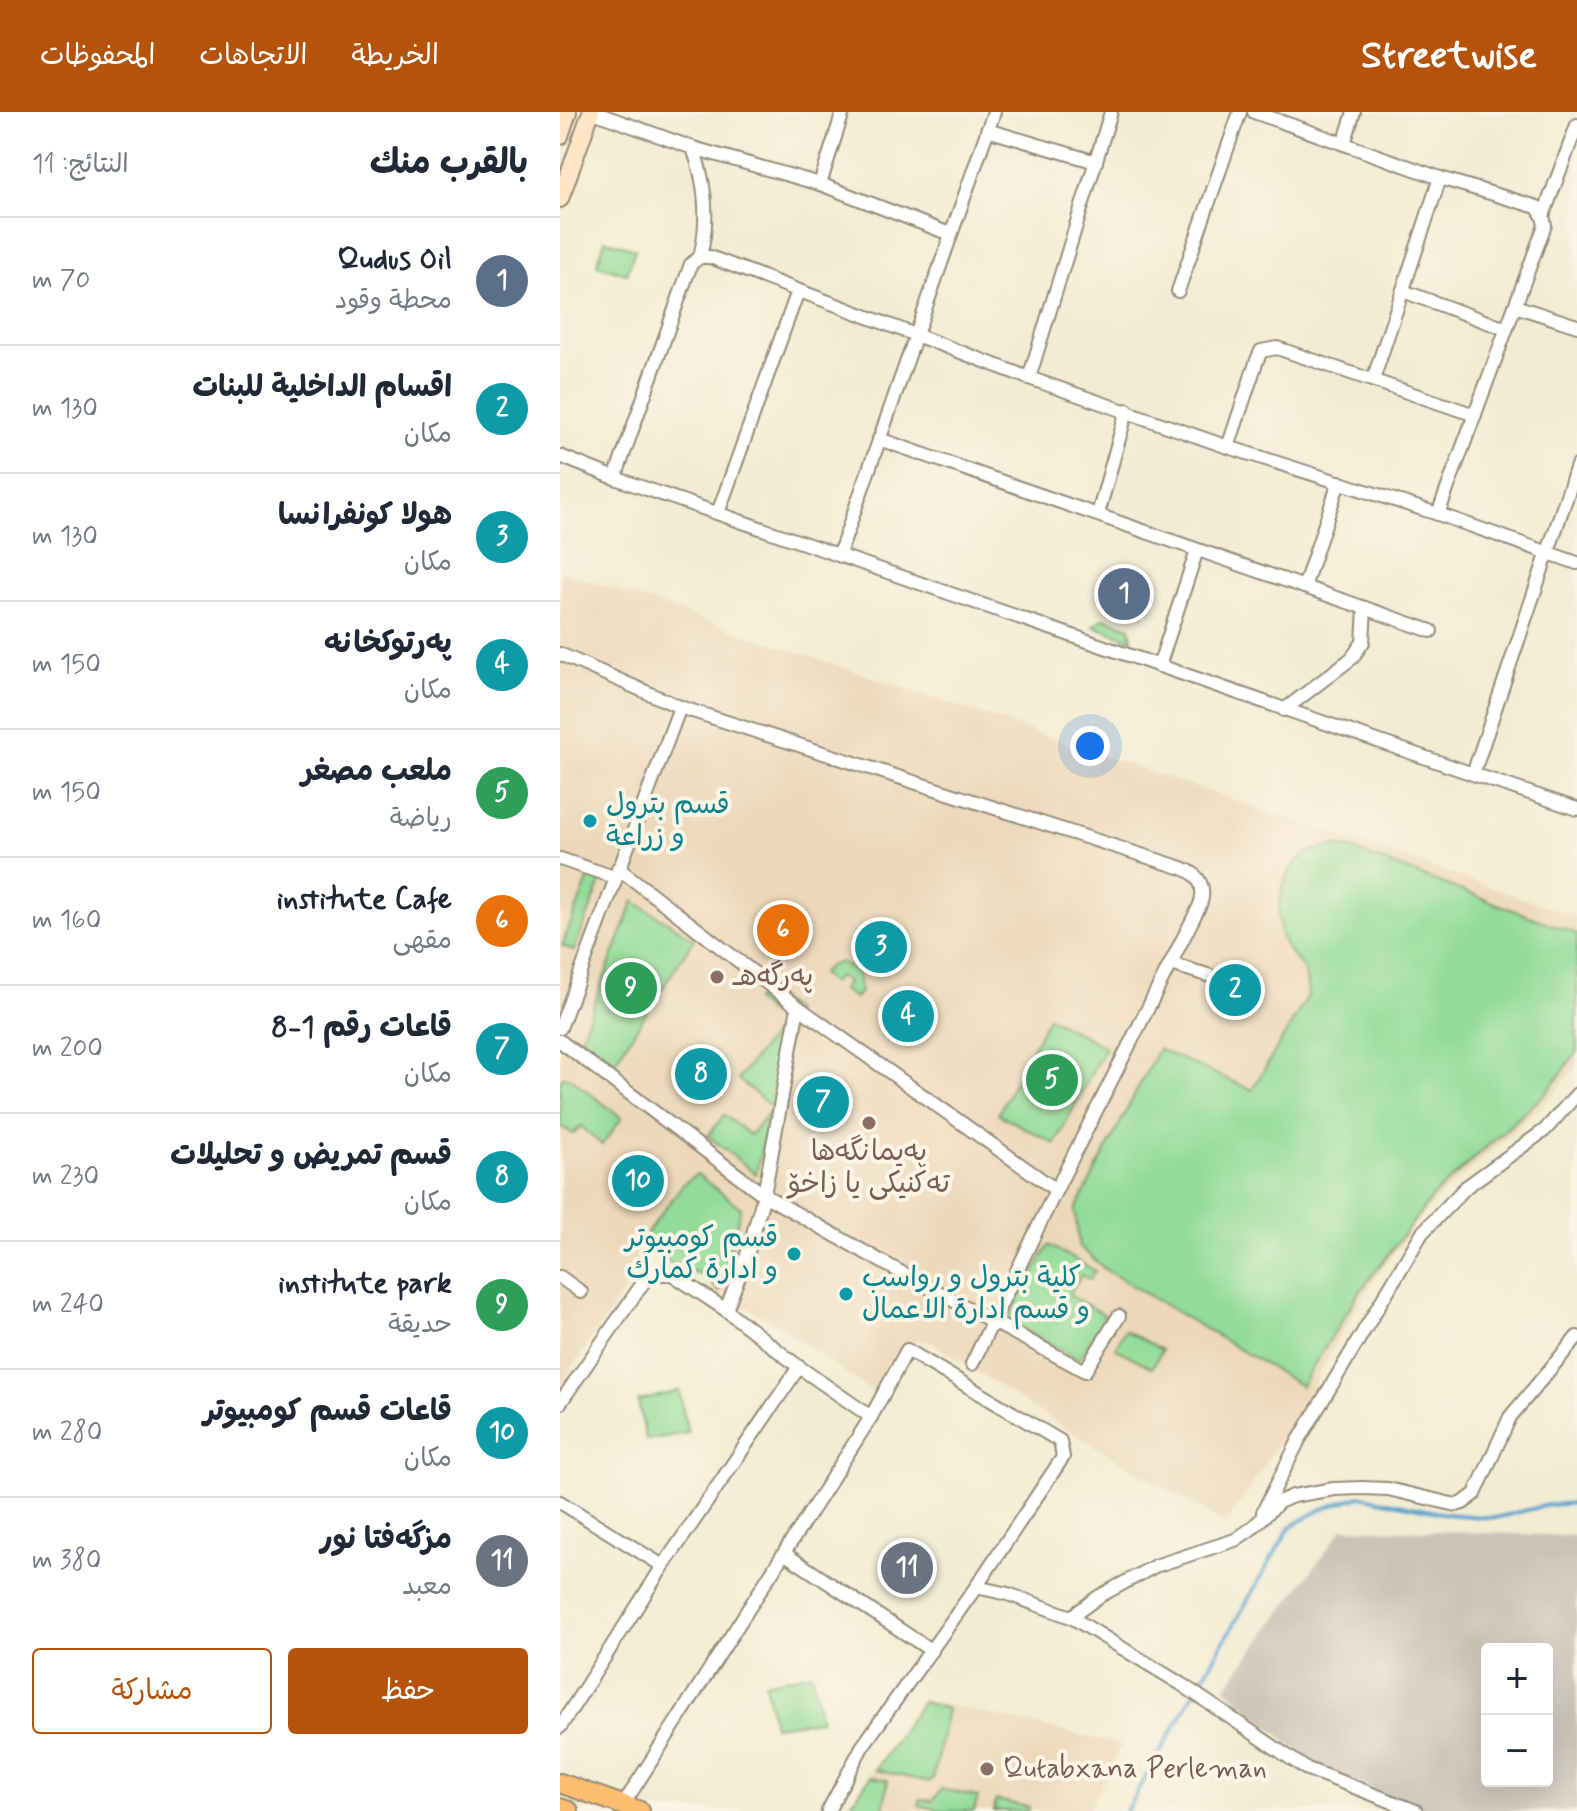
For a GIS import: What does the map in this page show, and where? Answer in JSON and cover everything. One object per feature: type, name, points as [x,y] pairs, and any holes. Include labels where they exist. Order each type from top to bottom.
[{"type":"main road","points":[[560,136],[568,112]]},
{"type":"main road","points":[[560,199],[592,112]]},
{"type":"main road","points":[[560,1783],[632,1808]]},
{"type":"main road","points":[[560,1808],[569,1811]]},
{"type":"street","points":[[592,112],[693,148],[820,184],[950,234]]},
{"type":"street","points":[[820,184],[843,112]]},
{"type":"street","points":[[839,555],[994,112]]},
{"type":"street","points":[[1029,378],[1111,112]]},
{"type":"street","points":[[1178,291],[1240,112]]},
{"type":"street","points":[[1254,112],[1440,178],[1537,207],[1543,216],[1545,225],[1438,514]]},
{"type":"street","points":[[1344,144],[1354,112]]},
{"type":"street","points":[[1543,216],[1577,125]]},
{"type":"street","points":[[987,130],[1096,162]]},
{"type":"street","points":[[693,148],[703,175],[705,235],[700,257]]},
{"type":"street","points":[[1373,380],[1440,178]]},
{"type":"street","points":[[615,478],[691,264],[700,257],[710,257],[1029,378],[1577,563]]},
{"type":"street","points":[[718,513],[798,291]]},
{"type":"street","points":[[1403,291],[1506,329]]},
{"type":"street","points":[[1515,306],[1577,326]]},
{"type":"street","points":[[1228,447],[1261,351],[1277,348],[1475,415]]},
{"type":"street","points":[[1098,514],[1127,410]]},
{"type":"street","points":[[879,439],[1431,631]]},
{"type":"street","points":[[560,456],[615,478],[1577,809]]},
{"type":"street","points":[[1473,774],[1577,466]]},
{"type":"street","points":[[1304,587],[1339,482]]},
{"type":"street","points":[[1159,666],[1197,550]]},
{"type":"street","points":[[1284,710],[1352,658],[1363,642],[1365,608]]},
{"type":"street","points":[[560,654],[680,707],[1190,871],[1201,883],[1202,900],[972,1364]]},
{"type":"street","points":[[560,1028],[680,707]]},
{"type":"street","points":[[560,859],[616,873],[1056,1190]]},
{"type":"street","points":[[1171,964],[1214,977]]},
{"type":"street","points":[[726,1310],[747,1255],[764,1195],[798,1007]]},
{"type":"street","points":[[560,1041],[764,1195],[1085,1371],[1119,1316]]},
{"type":"street","points":[[1258,1522],[1299,1440],[1422,1233],[1466,1187],[1545,1130],[1577,1094]]},
{"type":"street","points":[[560,1403],[651,1274],[672,1274],[871,1417]]},
{"type":"street","points":[[560,1277],[581,1292]]},
{"type":"street","points":[[1071,1617],[1126,1581],[1176,1559],[1235,1540],[1268,1511],[1293,1496],[1334,1489],[1388,1489],[1456,1505],[1470,1500],[1510,1417],[1577,1337]]},
{"type":"street","points":[[632,1808],[871,1417],[907,1350],[1060,1441],[1063,1457],[932,1651],[862,1747],[828,1811]]},
{"type":"street","points":[[560,1727],[663,1566],[799,1367]]},
{"type":"street","points":[[560,1502],[663,1566]]},
{"type":"street","points":[[785,1554],[932,1651]]},
{"type":"street","points":[[976,1587],[1008,1594],[1071,1617],[1181,1684],[1305,1768],[1416,1811]]},
{"type":"shaded area","points":[[560,571],[1577,917],[1577,1065],[1554,1095],[1426,1209],[1378,1274],[1340,1334],[1302,1407],[1226,1524],[1051,1420],[931,1342],[918,1340],[908,1344],[875,1394],[778,1325],[719,1292],[703,1275],[668,1262],[664,1253],[647,1252],[560,1386]]},
{"type":"shaded area","points":[[1343,1528],[1577,1536],[1577,1811],[1423,1811],[1311,1763],[1225,1688]]},
{"type":"shaded area","points":[[921,1699],[1122,1745],[1088,1811],[844,1811]]},
{"type":"green space","points":[[605,240],[635,249],[627,274],[597,265]]},
{"type":"green space","points":[[1104,618],[1130,627],[1132,640],[1093,626]]},
{"type":"green space","points":[[1334,846],[1348,848],[1577,934],[1577,1052],[1548,1091],[1434,1195],[1358,1294],[1301,1386],[1106,1270],[1079,1246],[1075,1211],[1158,1049],[1252,1090],[1308,996],[1304,971],[1285,945],[1280,929],[1280,904],[1286,879],[1300,859],[1312,851]]},
{"type":"green space","points":[[589,877],[601,882],[574,951],[562,946]]},
{"type":"green space","points":[[634,901],[694,939],[614,1063],[581,1037]]},
{"type":"green space","points":[[840,962],[858,973],[860,992],[855,998],[842,990],[847,982],[839,976],[832,983],[821,974],[828,966]]},
{"type":"green space","points":[[768,989],[780,1000],[769,1013],[755,1001]]},
{"type":"green space","points":[[782,1002],[794,1011],[771,1107],[738,1079],[781,1024],[774,1014]]},
{"type":"green space","points":[[1048,1017],[1105,1047],[1055,1144],[998,1114]]},
{"type":"green space","points":[[562,1077],[569,1077],[622,1118],[602,1145],[581,1126],[573,1134],[560,1126]]},
{"type":"green space","points":[[769,1113],[756,1174],[708,1136],[724,1115],[750,1135]]},
{"type":"green space","points":[[697,1174],[741,1208],[719,1292],[703,1275],[668,1262],[665,1253],[644,1237],[683,1184]]},
{"type":"green space","points":[[1049,1245],[1095,1271],[1090,1280],[1081,1275],[1069,1295],[1105,1315],[1079,1360],[1007,1320]]},
{"type":"green space","points":[[1125,1330],[1162,1350],[1152,1368],[1115,1348]]},
{"type":"green space","points":[[679,1391],[688,1433],[646,1440],[638,1401]]},
{"type":"green space","points":[[812,1673],[821,1720],[774,1726],[765,1683]]},
{"type":"green space","points":[[922,1702],[947,1709],[933,1779],[929,1782],[875,1770]]},
{"type":"green space","points":[[870,1777],[888,1780],[883,1811],[846,1811]]},
{"type":"green space","points":[[941,1789],[978,1797],[974,1811],[936,1811],[919,1805],[920,1799],[933,1801]]},
{"type":"green space","points":[[996,1800],[1029,1807],[1028,1811],[994,1811]]},
{"type":"waterway","points":[[1126,1811],[1290,1527],[1322,1509],[1360,1496],[1446,1514],[1495,1518],[1548,1505],[1577,1503]]},
{"type":"place","name":"Qudus Oil","points":[[1124,594]]},
{"type":"place","name":"قسم بترول و زراعة","points":[[590,821]]},
{"type":"place","name":"institute Cafe","points":[[783,930]]},
{"type":"place","name":"هولا كونفرانسا","points":[[881,947]]},
{"type":"place","name":"په‌رگه‌هـ","points":[[717,977]]},
{"type":"place","name":"institute park","points":[[631,988]]},
{"type":"place","name":"اقسام الداخلیة للبنات","points":[[1235,990]]},
{"type":"place","name":"په‌رتوكخانه‌","points":[[908,1016]]},
{"type":"place","name":"قسم تمریض و تحلیلات","points":[[701,1074]]},
{"type":"place","name":"ملعب مصغر","points":[[1052,1080]]},
{"type":"place","name":"قاعات رقم 1-8","points":[[823,1102]]},
{"type":"place","name":"پەیمانگەها تەکنیکی یا زاخۆ","points":[[869,1123]]},
{"type":"place","name":"قاعات قسم کومبیوتر","points":[[638,1181]]},
{"type":"place","name":"قسم کومبیوتر و ادارة كمارك","points":[[794,1254]]},
{"type":"place","name":"كلية بترول و رواسب و قسم ادارة الاعمال","points":[[846,1294]]},
{"type":"place","name":"مزگەفتا نور","points":[[907,1568]]},
{"type":"place","name":"Qutabxana Perleman","points":[[987,1769]]}]
